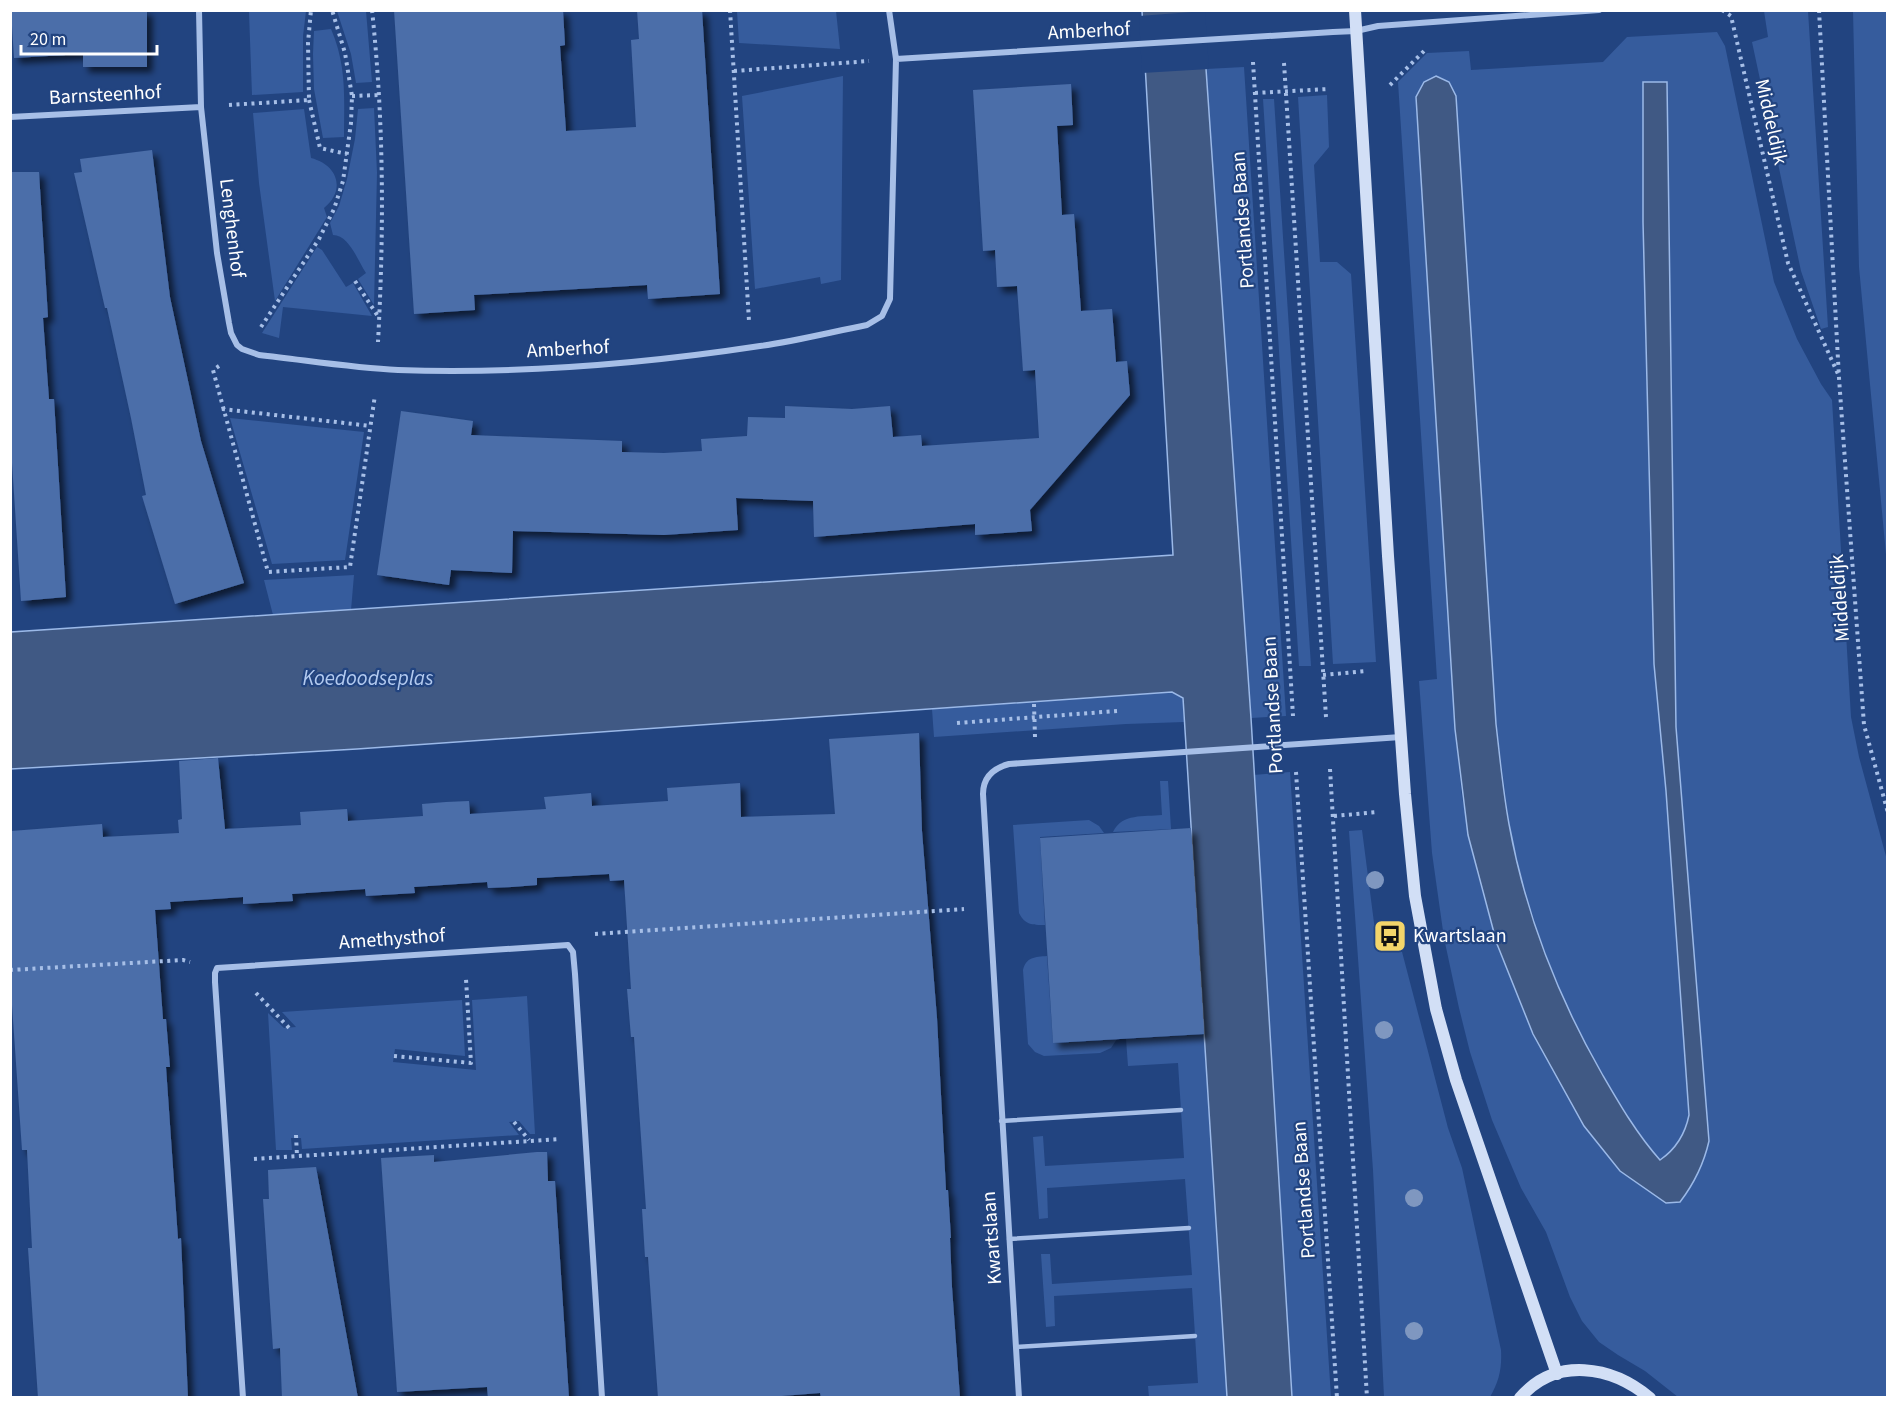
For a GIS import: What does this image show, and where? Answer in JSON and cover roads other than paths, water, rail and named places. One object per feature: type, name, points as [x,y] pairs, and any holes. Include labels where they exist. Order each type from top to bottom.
[{"type":"street","name":"Lenghenhof","points":[[199,10],[201,107],[218,253],[229,323],[234,340],[242,350],[259,355],[376,368]]},
{"type":"street","name":"Amberhof","points":[[376,368],[419,370],[556,367],[663,358],[761,346],[867,325],[879,319],[890,298],[896,59],[889,10]]},
{"type":"street","points":[[1354,10],[1401,737],[1415,896],[1436,1009],[1466,1115],[1557,1374]]},
{"type":"street","name":"Amberhof","points":[[896,59],[1356,31],[1378,26],[1599,10]]},
{"type":"street","name":"Barnsteenhof","points":[[10,117],[201,107]]},
{"type":"street","name":"Kwartslaan","points":[[1018,1398],[982,794],[985,781],[991,773],[1009,764],[1401,737]]},
{"type":"street","name":"Amethysthof","points":[[243,1398],[214,972],[217,968],[568,945],[573,952],[575,974],[602,1398]]},
{"type":"street","points":[[1520,1398],[1539,1382],[1557,1374],[1577,1370],[1597,1371],[1617,1376],[1635,1385],[1650,1398]]},
{"type":"lane","points":[[1001,1121],[1181,1110]]},
{"type":"lane","points":[[1009,1239],[1188,1228]]},
{"type":"lane","points":[[1016,1347],[1195,1336]]},
{"type":"water","name":"Koedoodseplas","points":[[1142,11],[1202,11],[1251,718],[1292,1397],[1227,1397],[1183,698],[1172,692],[357,749],[11,769],[11,632],[1173,555]]},
{"type":"water","points":[[1436,76],[1449,82],[1456,96],[1496,724],[1509,824],[1524,889],[1544,952],[1570,1013],[1621,1106],[1660,1160],[1679,1141],[1689,1115],[1666,791],[1654,664],[1643,222],[1643,82],[1667,82],[1676,727],[1709,1141],[1697,1173],[1680,1202],[1666,1203],[1620,1171],[1584,1126],[1533,1034],[1497,944],[1468,835],[1455,729],[1416,97],[1424,82]]},
{"type":"place","name":"Kwartslaan","points":[[1390,936]]}]
